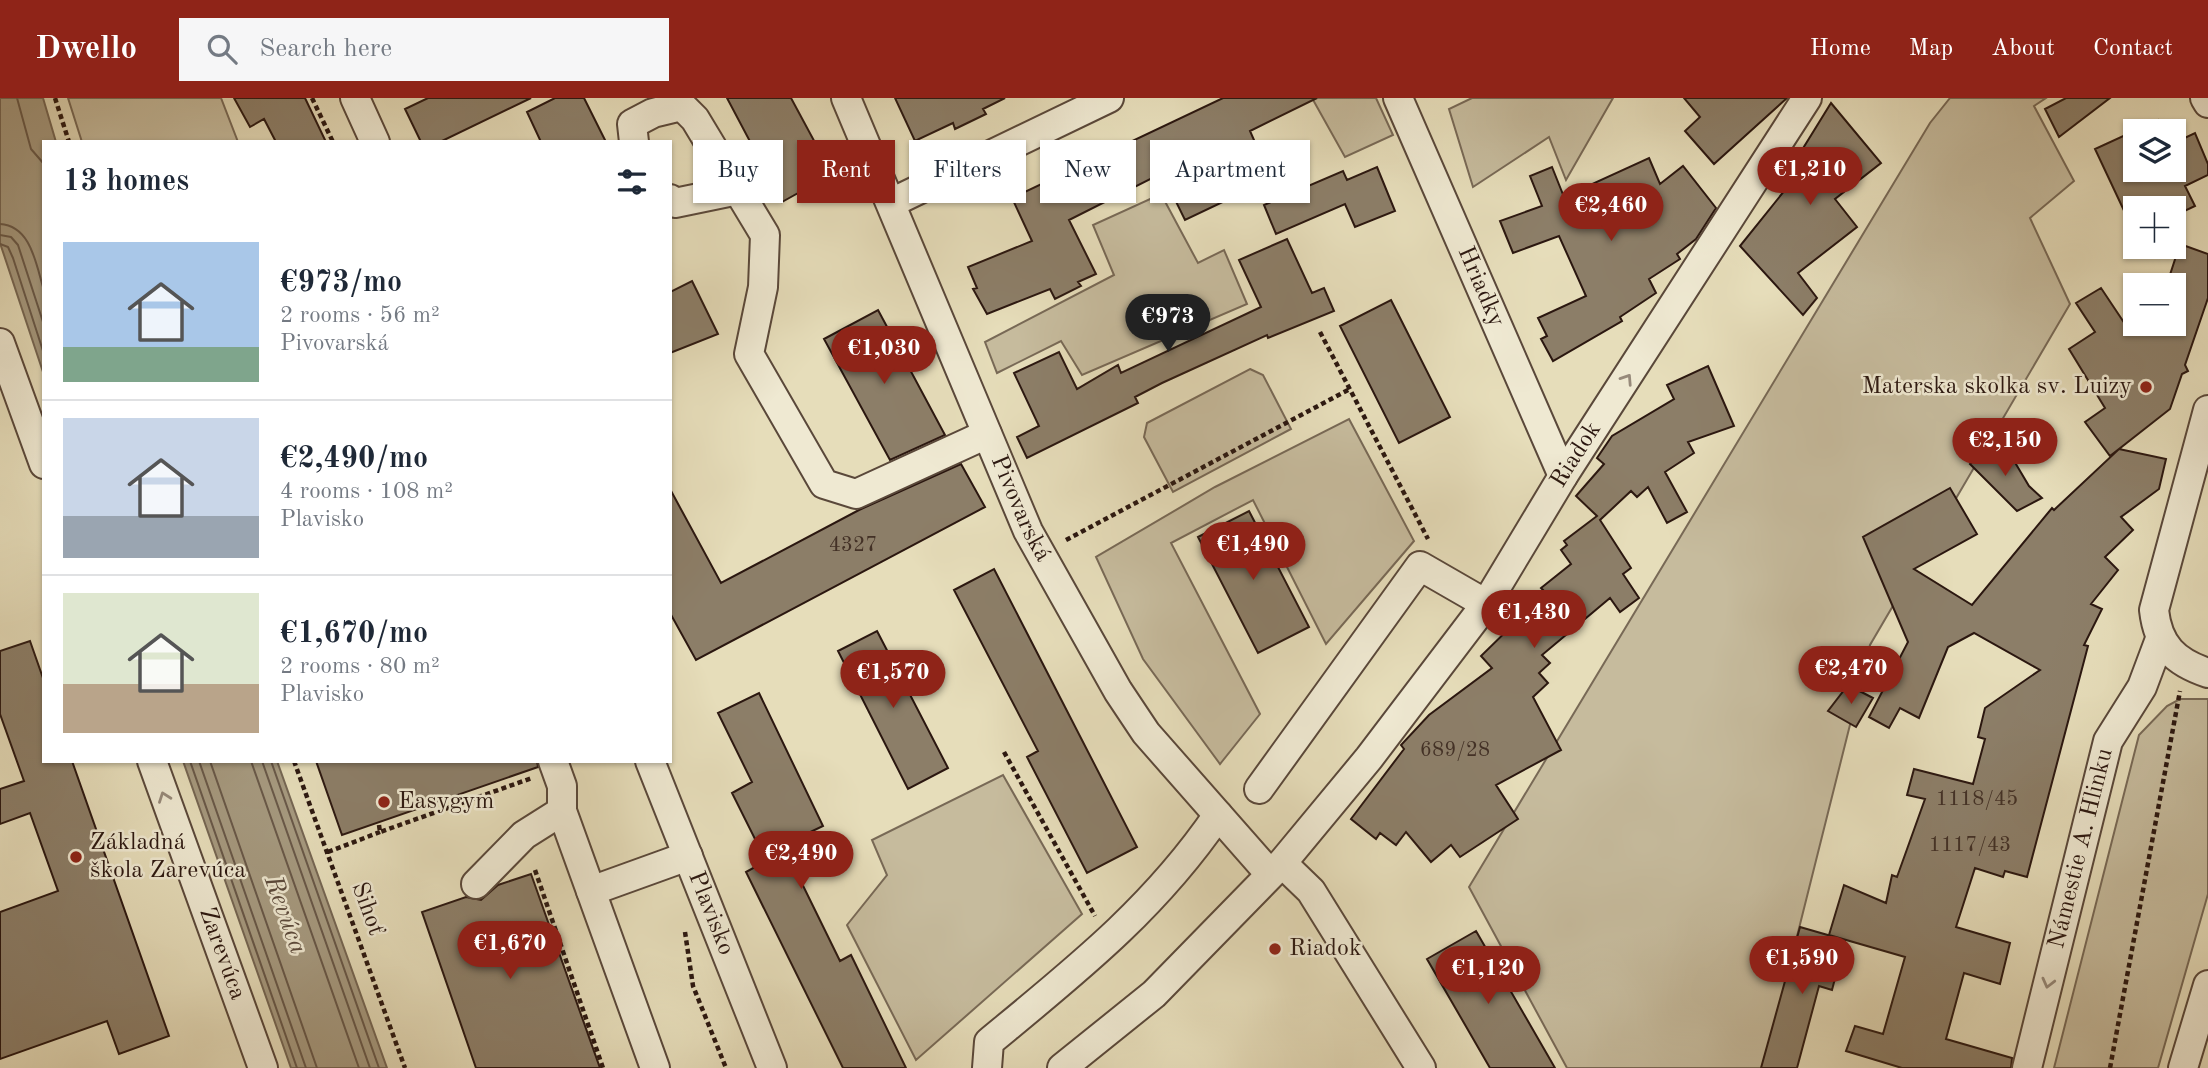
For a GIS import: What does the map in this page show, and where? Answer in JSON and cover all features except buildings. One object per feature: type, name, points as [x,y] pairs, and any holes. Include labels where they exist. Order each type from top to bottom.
[{"type":"street","points":[[355,98],[374,140]]},
{"type":"street","name":"Pivovarská","points":[[846,98],[864,140]]},
{"type":"street","points":[[895,201],[1109,98]]},
{"type":"street","name":"Hriadky","points":[[1398,98],[1563,476]]},
{"type":"street","name":"Riadok","points":[[1062,1068],[1154,994],[1276,869],[1369,758],[1486,604],[1563,476],[1807,98]]},
{"type":"street","points":[[2205,98],[2208,103]]},
{"type":"street","points":[[634,140],[632,124],[653,113],[682,106],[695,119],[708,140]]},
{"type":"street","points":[[672,201],[675,203],[693,199]]},
{"type":"street","points":[[746,203],[765,235],[763,287],[749,354],[824,484],[856,494],[987,434]]},
{"type":"street","name":"Pivovarská","points":[[891,203],[1028,531],[1118,691],[1146,733],[1218,815],[1276,869],[1311,891],[1421,1068]]},
{"type":"street","points":[[0,343],[42,458]]},
{"type":"street","name":"Námestie A. Hlinku","points":[[2027,1068],[2108,741],[2142,687],[2160,639],[2154,610],[2208,410]]},
{"type":"street","points":[[1259,789],[1420,566],[1486,604]]},
{"type":"street","points":[[2160,639],[2176,660],[2208,673]]},
{"type":"street","name":"Zarevúca","points":[[153,763],[263,1068]]},
{"type":"street","name":"Plavisko","points":[[651,763],[772,1068]]},
{"type":"street","points":[[554,765],[562,786],[562,811],[655,1068]]},
{"type":"street","points":[[476,884],[524,835],[562,811]]},
{"type":"street","points":[[987,1068],[989,1042],[1110,942],[1183,866],[1218,815]]},
{"type":"street","points":[[591,891],[688,856]]},
{"type":"street","points":[[2183,1068],[2208,985]]},
{"type":"path","points":[[55,98],[68,140]]},
{"type":"path","points":[[313,98],[333,140]]},
{"type":"path","points":[[1320,332],[1431,545]]},
{"type":"path","points":[[1057,545],[1350,388]]},
{"type":"path","points":[[2110,1068],[2164,767],[2180,699]]},
{"type":"path","points":[[1004,752],[1110,942]]},
{"type":"path","name":"Sihoť","points":[[295,763],[405,1068]]},
{"type":"path","points":[[328,852],[554,765]]},
{"type":"path","points":[[379,825],[380,832]]},
{"type":"path","points":[[535,870],[603,1068]]},
{"type":"path","points":[[681,922],[693,985],[726,1068]]},
{"type":"shaded area","points":[[68,98],[221,98],[237,140],[81,140]]},
{"type":"shaded area","points":[[1312,98],[1376,98],[1393,135],[1345,157]]},
{"type":"shaded area","points":[[1472,98],[1613,98],[1566,180],[1549,137],[1473,187],[1449,109]]},
{"type":"shaded area","points":[[1950,98],[2046,98],[2034,106],[2074,181],[2030,218],[2070,304],[1870,645],[1764,1068],[1567,1068],[1469,887],[1930,123]]},
{"type":"shaded area","points":[[1150,199],[1150,203],[1166,203],[1198,263],[1224,250],[1247,304],[1082,375],[1061,341],[997,373],[985,342],[1114,275],[1093,225]]},
{"type":"shaded area","points":[[1250,369],[1263,375],[1291,429],[1173,492],[1144,437],[1147,423]]},
{"type":"shaded area","points":[[1349,419],[1414,541],[1326,644],[1253,500],[1171,543],[1260,714],[1220,764],[1143,659],[1096,557],[1215,487]]},
{"type":"shaded area","points":[[2180,699],[2208,699],[2208,894],[2158,1068],[2054,1068],[2139,735],[2167,706]]},
{"type":"shaded area","points":[[1003,775],[1082,914],[916,1060],[847,925],[887,875],[872,840]]},
{"type":"water","points":[[0,98],[43,98],[55,140],[42,140],[42,369],[0,243]]},
{"type":"water","name":"Revúca","points":[[184,763],[278,763],[387,1068],[291,1068]]},
{"type":"place","name":"Materska skolka sv. Luizy","points":[[2146,387]]},
{"type":"place","name":"Easygym","points":[[384,802]]},
{"type":"place","name":"Základná škola Zarevúca","points":[[76,857]]},
{"type":"place","name":"Riadok","points":[[1275,949]]}]
